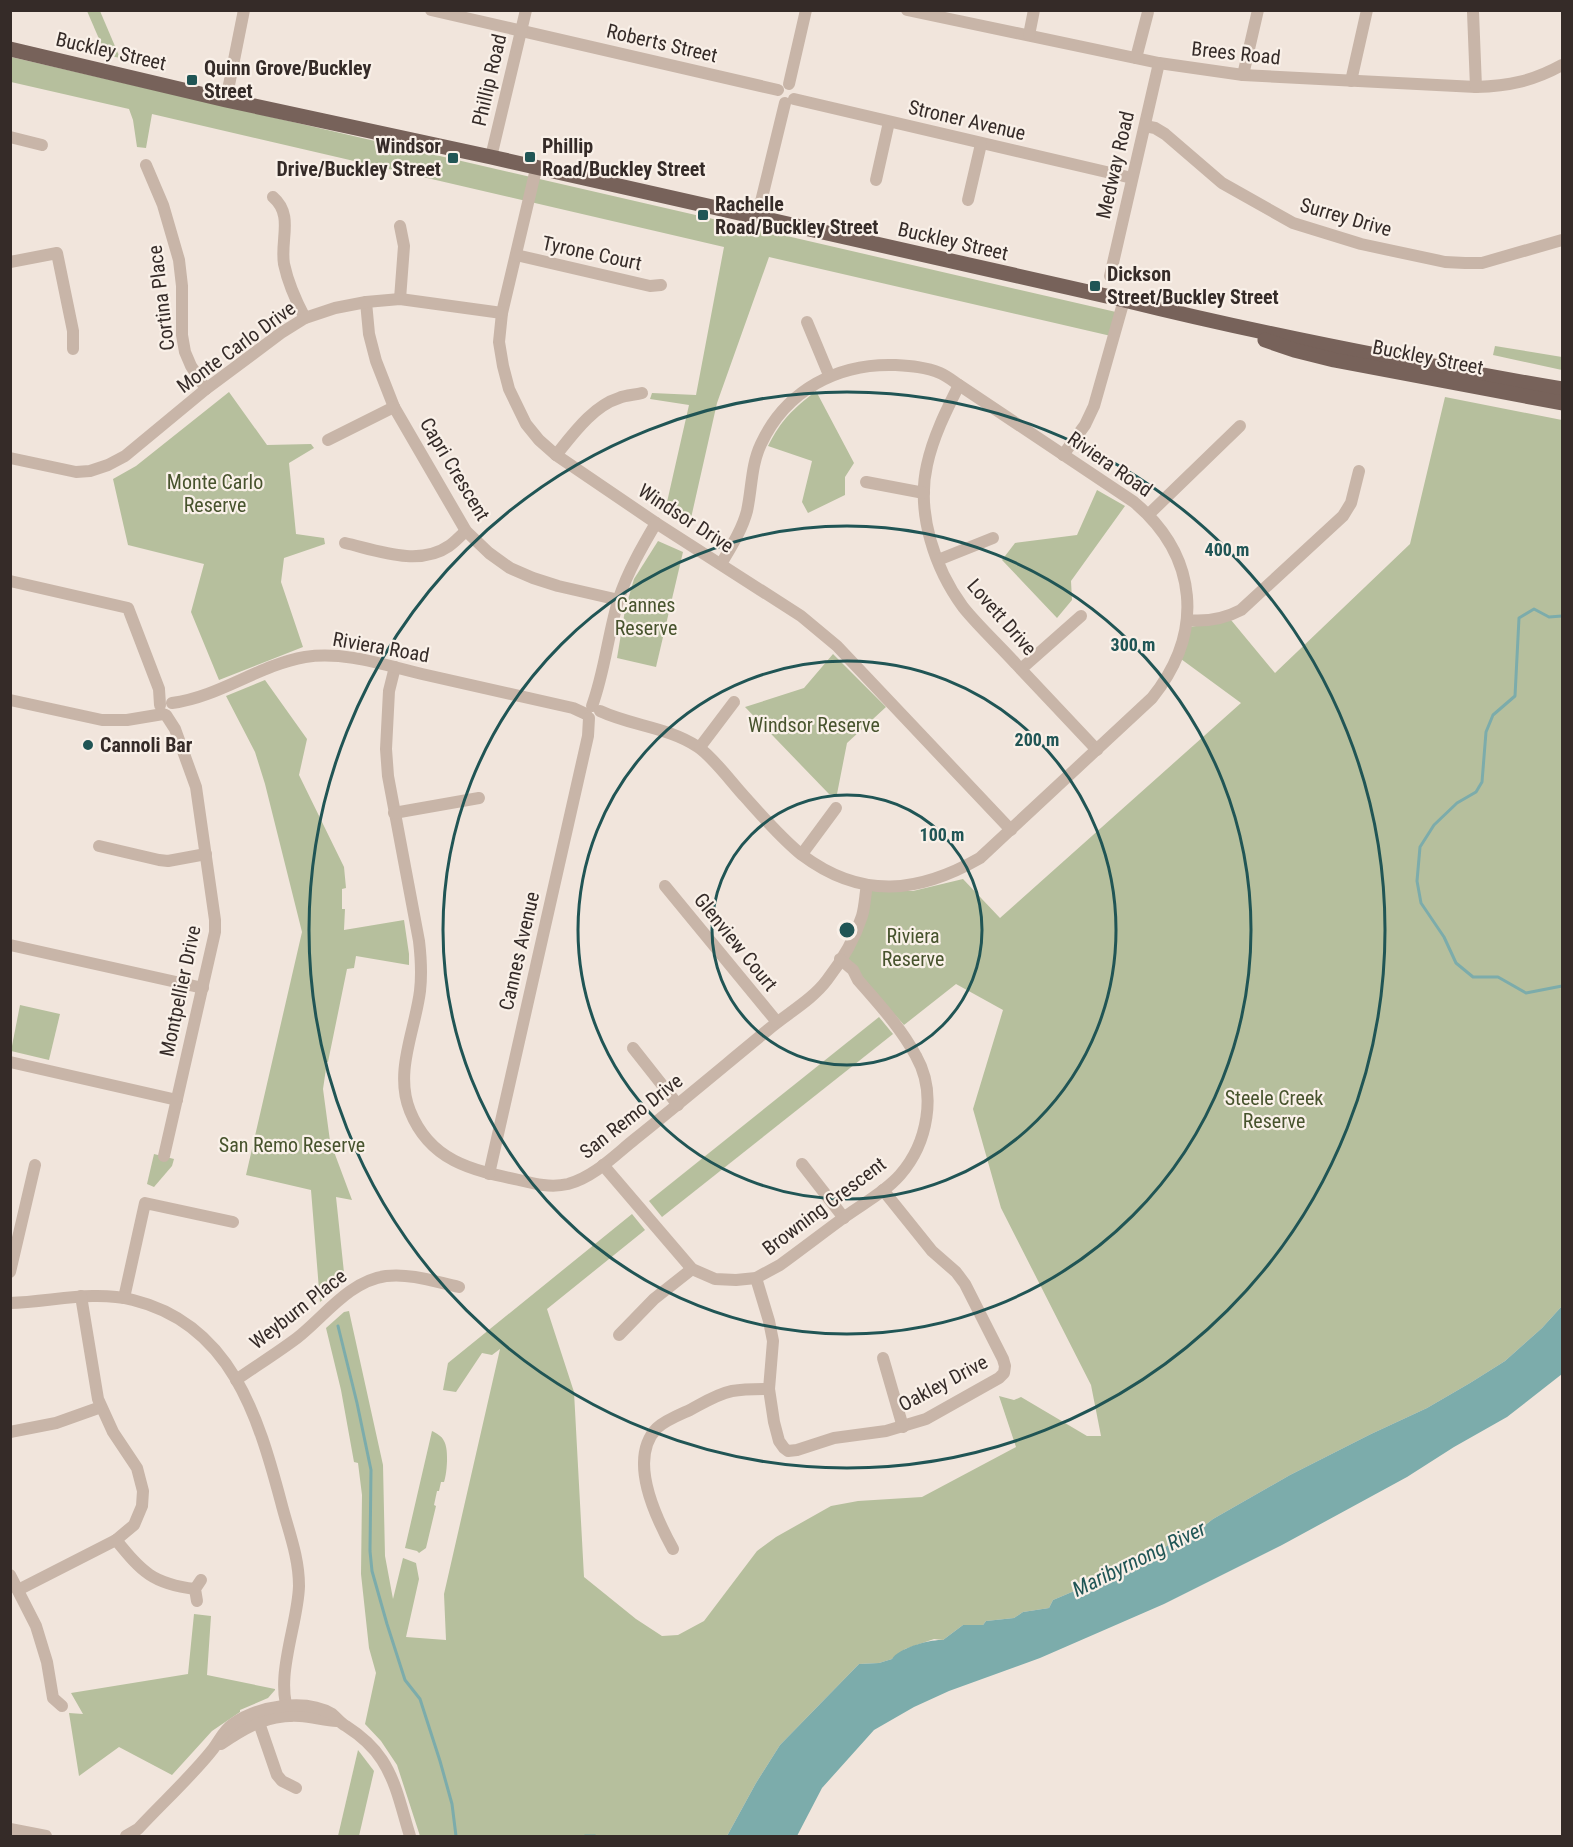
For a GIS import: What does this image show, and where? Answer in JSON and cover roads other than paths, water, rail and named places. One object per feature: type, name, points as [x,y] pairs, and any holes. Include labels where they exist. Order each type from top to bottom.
[{"type":"main road","name":"Buckley Street","points":[[10,48],[226,100],[1124,300],[1220,324],[1563,389]]},
{"type":"main road","name":"Buckley Street","points":[[1220,324],[1294,350],[1334,360],[1563,403]]},
{"type":"street","points":[[226,100],[244,10]]},
{"type":"street","name":"Roberts Street","points":[[431,10],[783,87]]},
{"type":"street","name":"Phillip Road","points":[[491,158],[526,10]]},
{"type":"street","points":[[757,218],[795,90],[783,87],[806,10]]},
{"type":"street","name":"Brees Road","points":[[907,10],[1159,63],[1243,75],[1476,87],[1505,86],[1539,76],[1563,65]]},
{"type":"street","points":[[1029,35],[1034,10]]},
{"type":"street","points":[[1243,75],[1258,10]]},
{"type":"street","points":[[1351,81],[1367,10]]},
{"type":"street","points":[[1136,58],[1148,12]]},
{"type":"street","points":[[1473,12],[1476,87]]},
{"type":"street","name":"Medway Road","points":[[1110,276],[1159,63]]},
{"type":"street","name":"Stroner Avenue","points":[[790,101],[1132,178]]},
{"type":"street","points":[[876,180],[889,122]]},
{"type":"street","name":"Surrey Drive","points":[[1144,126],[1155,128],[1165,134],[1222,183],[1293,223],[1361,244],[1445,262],[1482,263],[1563,240]]},
{"type":"street","points":[[10,136],[42,145]]},
{"type":"street","points":[[968,200],[981,144]]},
{"type":"street","name":"Cortina Place","points":[[146,165],[164,205],[179,260],[182,286],[182,335],[185,352],[206,389]]},
{"type":"street","name":"Windsor Drive","points":[[536,169],[502,313],[499,342],[509,389],[526,424],[556,455],[656,523],[801,616],[837,646],[1011,830]]},
{"type":"street","points":[[273,197],[282,204],[285,213],[284,261],[295,299],[304,318]]},
{"type":"street","points":[[399,299],[404,246],[400,226]]},
{"type":"street","points":[[10,262],[57,253],[74,331],[73,349]]},
{"type":"street","name":"Tyrone Court","points":[[516,255],[650,286],[661,285]]},
{"type":"street","name":"Monte Carlo Drive","points":[[10,458],[76,472],[90,471],[108,465],[125,456],[263,345],[304,318],[335,308],[399,299],[502,313]]},
{"type":"street","points":[[1064,455],[1085,425],[1094,406],[1124,300]]},
{"type":"street","name":"Capri Crescent","points":[[366,302],[369,334],[376,361],[394,407],[466,531],[489,553],[518,572],[558,586],[619,600]]},
{"type":"street","points":[[807,322],[830,375]]},
{"type":"street","name":"Riviera Road","points":[[10,700],[102,720],[128,720],[167,709],[284,662],[305,657],[337,656],[392,667],[664,730],[699,747],[783,838],[824,870],[867,885],[906,887],[932,881],[958,871],[981,858],[1152,698],[1179,653],[1187,620],[1185,583],[1180,565],[1163,531],[1149,514],[959,385],[939,373],[912,366],[856,367],[830,375],[809,387],[790,402],[762,442],[755,459],[747,509],[740,532],[721,564]]},
{"type":"street","name":"Lovett Drive","points":[[959,385],[934,440],[927,467],[924,493],[929,530],[938,560],[964,608],[1097,750]]},
{"type":"street","points":[[556,455],[581,426],[601,408],[618,398],[642,393]]},
{"type":"street","points":[[328,441],[394,407]]},
{"type":"street","points":[[1149,514],[1240,426]]},
{"type":"street","points":[[1187,620],[1206,621],[1227,617],[1241,610],[1343,516],[1351,503],[1359,471]]},
{"type":"street","points":[[866,482],[924,493]]},
{"type":"street","name":"Cannes Avenue","points":[[489,1174],[619,600],[629,572],[656,523]]},
{"type":"street","points":[[345,543],[413,557],[428,555],[447,548],[466,531]]},
{"type":"street","points":[[938,560],[993,538]]},
{"type":"street","name":"Montpellier Drive","points":[[10,581],[128,608],[196,787],[215,932],[164,1156]]},
{"type":"street","points":[[1021,669],[1081,616]]},
{"type":"street","name":"San Remo Drive","points":[[392,667],[387,679],[389,691],[386,750],[388,776],[422,964],[420,992],[404,1067],[404,1088],[410,1111],[421,1132],[435,1149],[452,1161],[489,1174],[548,1186],[568,1184],[588,1176],[808,999],[827,981],[853,937],[862,916],[867,885]]},
{"type":"street","points":[[699,747],[734,702]]},
{"type":"street","points":[[394,813],[479,798]]},
{"type":"street","points":[[802,854],[837,808]]},
{"type":"street","points":[[99,846],[168,861],[206,854]]},
{"type":"street","name":"Glenview Court","points":[[665,886],[777,1022]]},
{"type":"street","points":[[10,945],[203,988]]},
{"type":"street","name":"Browning Crescent","points":[[603,1165],[692,1269],[715,1279],[756,1278],[780,1265],[883,1190],[900,1175],[915,1153],[925,1128],[928,1103],[925,1080],[918,1058],[904,1036],[858,980],[853,970],[838,962]]},
{"type":"street","points":[[633,1048],[678,1105]]},
{"type":"street","points":[[10,1062],[177,1100]]},
{"type":"street","points":[[802,1164],[844,1218]]},
{"type":"street","points":[[10,1272],[35,1165]]},
{"type":"street","name":"Oakley Drive","points":[[756,1278],[773,1341],[769,1389],[779,1441],[788,1451],[834,1438],[903,1427],[926,1419],[1004,1373],[1003,1359],[965,1284],[956,1272],[932,1251],[883,1190]]},
{"type":"street","points":[[124,1298],[145,1203],[233,1222]]},
{"type":"street","points":[[619,1335],[654,1299],[692,1269]]},
{"type":"street","name":"Weyburn Place","points":[[236,1380],[295,1339],[344,1296],[367,1282],[381,1277],[404,1276],[459,1287]]},
{"type":"street","points":[[18,1590],[116,1540],[130,1530],[142,1506],[143,1491],[140,1476],[134,1462],[113,1432],[100,1407],[81,1296]]},
{"type":"street","points":[[11,1303],[81,1296],[124,1298],[164,1311],[194,1330],[221,1356],[257,1420],[297,1557],[298,1594],[284,1685],[289,1709]]},
{"type":"street","points":[[883,1358],[903,1427]]},
{"type":"street","points":[[673,1549],[650,1502],[645,1474],[645,1454],[657,1428],[732,1391],[769,1389]]},
{"type":"street","points":[[10,1432],[56,1423],[100,1407]]},
{"type":"street","points":[[116,1540],[136,1565],[154,1578],[166,1584],[198,1590]]},
{"type":"street","points":[[10,1575],[33,1617],[40,1638],[47,1662],[52,1702]]},
{"type":"street","points":[[126,1836],[140,1833],[214,1748],[257,1718],[289,1709],[339,1722],[364,1739],[381,1758],[393,1780],[410,1836]]},
{"type":"street","points":[[257,1718],[277,1775],[282,1781],[296,1788]]},
{"type":"street","points":[[277,1794],[282,1781]]},
{"type":"street","points":[[10,1829],[46,1836]]},
{"type":"water","name":"Maribyrnong River","points":[[1562,1306],[1562,1374],[1507,1417],[1407,1477],[1282,1545],[1164,1604],[1040,1658],[949,1691],[914,1707],[874,1730],[822,1788],[797,1836],[727,1836],[780,1745],[859,1664],[879,1663],[892,1659],[901,1651],[915,1645],[943,1640],[963,1625],[983,1625],[986,1621],[1014,1618],[1023,1612],[1049,1608],[1053,1600],[1098,1581],[1137,1559],[1200,1529],[1213,1519],[1290,1475],[1427,1408],[1470,1383],[1505,1361],[1542,1328]]},
{"type":"waterway","points":[[1562,616],[1549,617],[1534,609],[1519,618],[1515,696],[1493,715],[1486,732],[1482,782],[1476,792],[1457,803],[1434,825],[1420,847],[1417,881],[1421,903],[1444,937],[1456,963],[1473,977],[1498,977],[1526,993],[1562,986]]},
{"type":"waterway","points":[[338,1326],[371,1470],[370,1551],[372,1571],[405,1680],[420,1699],[440,1761],[452,1804],[456,1836]]},
{"type":"waterway","points":[[585,1836],[595,1836]]},
{"type":"place","name":"Quinn Grove/Buckley Street","points":[[192,80]]},
{"type":"place","name":"Phillip Road/Buckley Street","points":[[530,157]]},
{"type":"place","name":"Windsor Drive/Buckley Street","points":[[453,158]]},
{"type":"place","name":"Rachelle Road/Buckley Street","points":[[703,215]]},
{"type":"place","name":"Dickson Street/Buckley Street","points":[[1095,286]]},
{"type":"place","name":"Cannoli Bar","points":[[88,745]]},
{"type":"park label","name":"Monte Carlo Reserve","points":[[215,494]]},
{"type":"park label","name":"Cannes Reserve","points":[[646,616]]},
{"type":"park label","name":"Windsor Reserve","points":[[814,725]]},
{"type":"park label","name":"Riviera Reserve","points":[[913,948]]},
{"type":"park label","name":"Steele Creek Reserve","points":[[1274,1110]]},
{"type":"park label","name":"San Remo Reserve","points":[[292,1145]]}]
